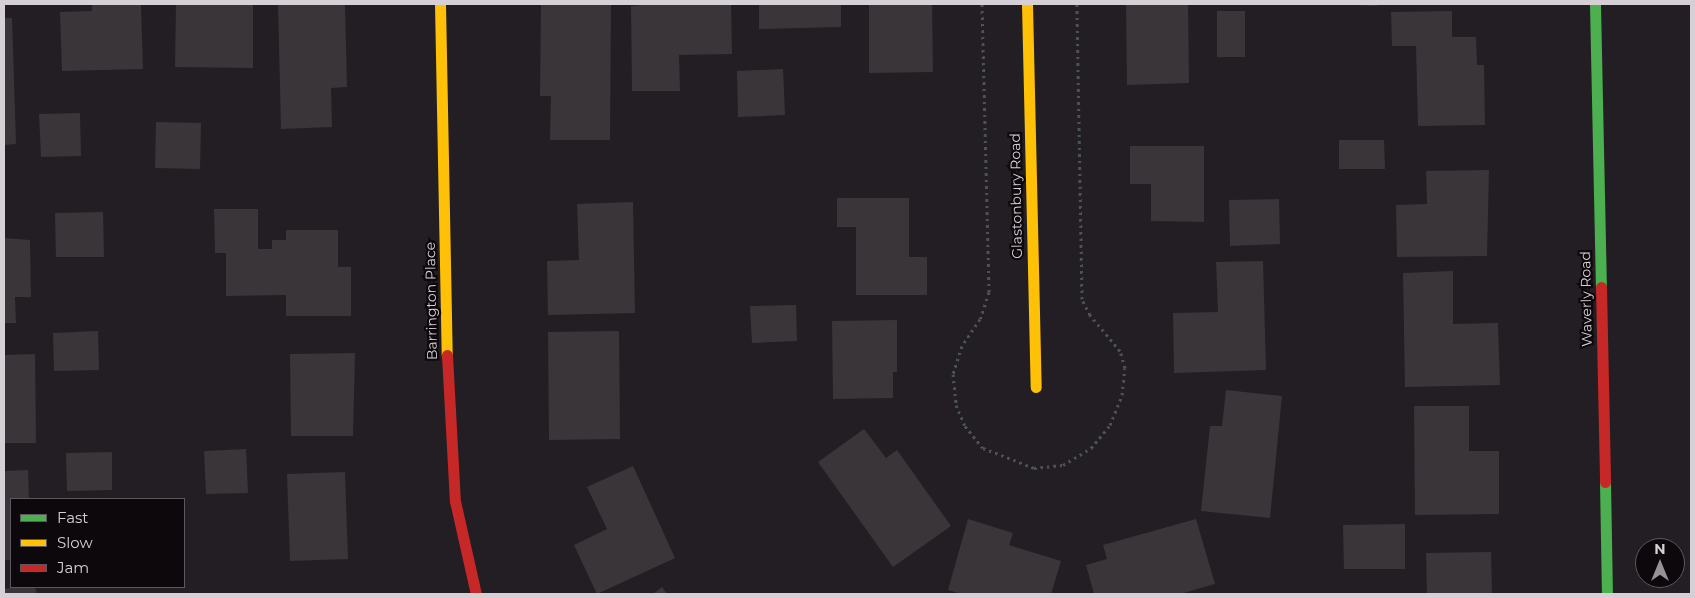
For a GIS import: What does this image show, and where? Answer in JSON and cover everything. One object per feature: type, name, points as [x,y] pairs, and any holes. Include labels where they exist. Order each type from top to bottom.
[{"type":"street","name":"Barrington Place","points":[[440,4],[447,377],[455,501],[476,594]]},
{"type":"street","name":"Glastonbury Road","points":[[1027,4],[1036,387]]},
{"type":"street","name":"Waverly Road","points":[[1595,4],[1608,594]]},
{"type":"building","points":[[92,4],[141,4],[143,69],[62,71],[60,12],[92,11]]},
{"type":"building","points":[[176,4],[253,4],[253,68],[175,67]]},
{"type":"building","points":[[278,4],[345,4],[347,87],[331,88],[332,127],[281,129]]},
{"type":"building","points":[[541,4],[611,4],[610,140],[550,140],[551,96],[540,96]]},
{"type":"building","points":[[731,4],[732,54],[679,55],[680,91],[632,91],[631,6]]},
{"type":"building","points":[[759,4],[841,4],[841,27],[759,29]]},
{"type":"building","points":[[869,4],[932,4],[933,72],[869,73]]},
{"type":"building","points":[[1126,4],[1188,4],[1189,83],[1127,85]]},
{"type":"building","points":[[1377,4],[1377,6],[1354,5]]},
{"type":"building","points":[[1217,11],[1245,11],[1245,57],[1217,57]]},
{"type":"building","points":[[1452,11],[1452,37],[1476,37],[1477,65],[1484,65],[1485,125],[1418,126],[1416,46],[1392,46],[1391,12]]},
{"type":"building","points":[[4,18],[12,18],[16,144],[4,145]]},
{"type":"building","points":[[783,69],[785,115],[738,117],[737,71]]},
{"type":"building","points":[[80,113],[81,156],[41,157],[39,114]]},
{"type":"building","points":[[156,122],[201,123],[200,169],[155,168]]},
{"type":"building","points":[[1339,140],[1384,140],[1385,169],[1339,169]]},
{"type":"building","points":[[1130,146],[1204,146],[1204,222],[1151,221],[1151,184],[1130,184]]},
{"type":"building","points":[[1489,170],[1487,256],[1397,257],[1396,205],[1427,204],[1426,171]]},
{"type":"building","points":[[837,198],[909,198],[909,257],[927,257],[927,295],[856,295],[856,227],[837,227]]},
{"type":"building","points":[[1279,199],[1280,244],[1230,246],[1229,200]]},
{"type":"building","points":[[633,202],[635,313],[548,315],[547,261],[579,260],[577,204]]},
{"type":"building","points":[[214,209],[258,209],[258,249],[272,249],[272,240],[286,240],[286,230],[338,230],[338,267],[351,267],[351,316],[286,316],[286,295],[226,296],[226,253],[215,253]]},
{"type":"building","points":[[103,212],[104,257],[56,257],[55,213]]},
{"type":"building","points":[[4,238],[30,240],[31,297],[15,297],[16,323],[4,323]]},
{"type":"building","points":[[1263,261],[1266,370],[1174,373],[1173,313],[1218,312],[1216,262]]},
{"type":"building","points":[[1453,271],[1453,324],[1498,323],[1500,385],[1405,387],[1403,273]]},
{"type":"building","points":[[796,305],[797,341],[752,343],[750,306]]},
{"type":"building","points":[[897,320],[897,372],[893,372],[893,398],[833,399],[832,321]]},
{"type":"building","points":[[98,331],[99,370],[54,371],[53,333]]},
{"type":"building","points":[[619,331],[620,439],[549,440],[548,332]]},
{"type":"building","points":[[355,353],[353,436],[291,436],[290,354]]},
{"type":"building","points":[[35,354],[36,443],[4,443],[4,355]]},
{"type":"building","points":[[1226,390],[1282,396],[1270,518],[1201,511],[1210,426],[1222,426]]},
{"type":"building","points":[[1414,406],[1469,406],[1469,451],[1499,451],[1499,514],[1415,515]]},
{"type":"building","points":[[864,429],[886,458],[897,450],[951,526],[893,567],[818,462]]},
{"type":"building","points":[[246,449],[248,493],[206,494],[204,451]]},
{"type":"building","points":[[112,452],[112,490],[67,491],[66,453]]},
{"type":"building","points":[[633,466],[675,558],[597,594],[574,545],[607,529],[587,487]]},
{"type":"building","points":[[28,470],[29,498],[10,498],[10,560],[4,560],[4,471]]},
{"type":"building","points":[[345,472],[348,559],[290,561],[287,474]]},
{"type":"building","points":[[968,519],[1013,533],[1009,545],[1061,561],[1051,594],[962,594],[948,590]]},
{"type":"building","points":[[1196,519],[1215,584],[1180,594],[1094,594],[1086,565],[1107,559],[1103,545]]},
{"type":"building","points":[[1405,524],[1405,569],[1344,569],[1343,525]]},
{"type":"building","points":[[1491,552],[1492,594],[1427,594],[1426,553]]},
{"type":"building","points":[[662,587],[667,594],[653,594]]},
{"type":"building","points":[[35,588],[37,594],[4,594],[4,589]]},
{"type":"traffic: fast","points":[[1595,4],[1601,287]]},
{"type":"traffic: fast","points":[[1605,482],[1607,594]]},
{"type":"traffic: slow","points":[[440,4],[447,355]]},
{"type":"traffic: slow","points":[[1027,4],[1036,387]]},
{"type":"traffic: jam","points":[[1601,287],[1605,482]]},
{"type":"traffic: jam","points":[[447,355],[455,501],[476,594]]}]
